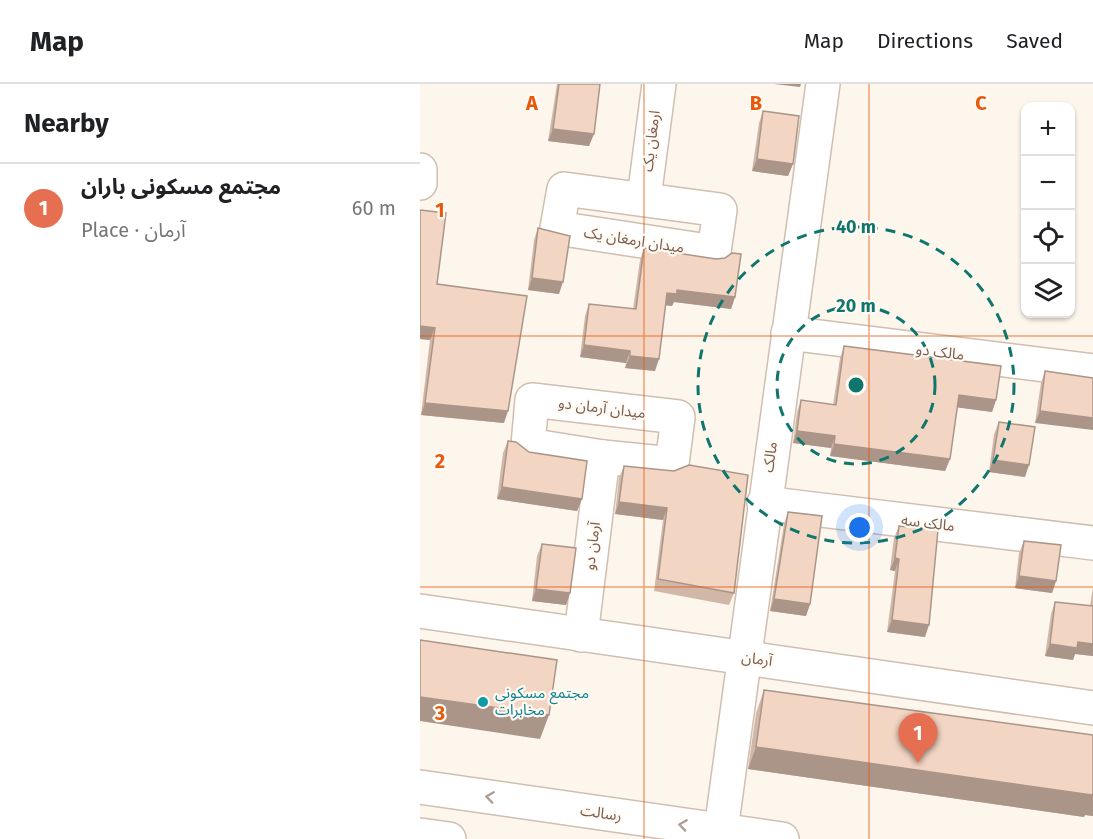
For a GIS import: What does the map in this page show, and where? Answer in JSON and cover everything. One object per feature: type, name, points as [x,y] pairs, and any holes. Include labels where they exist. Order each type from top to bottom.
[{"type":"street","name":"ارمغان یک","points":[[644,198],[659,84]]},
{"type":"street","name":"مالک","points":[[721,830],[823,84]]},
{"type":"street","points":[[420,171],[420,183]]},
{"type":"street","name":"مالک دو","points":[[788,333],[1093,371]]},
{"type":"street","name":"آرمان دو","points":[[581,635],[603,457]]},
{"type":"street","name":"مالک سه","points":[[764,503],[1093,543]]},
{"type":"street","name":"آرمان","points":[[420,611],[1093,708]]},
{"type":"street","name":"رسالت","points":[[420,788],[782,839]]},
{"type":"street","points":[[420,835],[449,839]]},
{"type":"building","points":[[559,84],[600,84],[594,134],[553,129]]},
{"type":"building","points":[[763,111],[799,116],[793,164],[757,159]]},
{"type":"building","points":[[420,210],[446,213],[437,284],[527,296],[508,411],[425,403],[435,328],[420,326]]},
{"type":"building","points":[[538,228],[570,236],[563,282],[532,278]]},
{"type":"building","points":[[644,248],[716,259],[725,258],[732,253],[741,254],[735,297],[677,290],[677,294],[667,293],[659,359],[630,356],[630,351],[584,345],[589,304],[636,309]]},
{"type":"building","points":[[844,346],[1001,366],[996,400],[959,395],[950,459],[834,444],[835,436],[797,431],[801,400],[836,405]]},
{"type":"building","points":[[1045,371],[1093,378],[1093,418],[1040,411]]},
{"type":"building","points":[[999,422],[1035,427],[1029,465],[993,460]]},
{"type":"building","points":[[508,441],[516,442],[529,452],[587,461],[582,499],[502,487]]},
{"type":"building","points":[[689,465],[748,475],[734,593],[658,579],[667,508],[619,502],[624,466],[674,471]]},
{"type":"building","points":[[788,512],[822,516],[810,604],[774,599]]},
{"type":"building","points":[[899,526],[938,530],[929,625],[892,620],[899,559],[895,558]]},
{"type":"building","points":[[1024,541],[1061,545],[1056,581],[1019,576]]},
{"type":"building","points":[[542,544],[576,548],[570,593],[536,589]]},
{"type":"building","points":[[1055,602],[1093,606],[1093,644],[1078,642],[1077,648],[1050,644]]},
{"type":"building","points":[[420,640],[557,660],[549,715],[420,697]]},
{"type":"building","points":[[764,690],[1093,735],[1093,793],[1092,795],[756,747]]},
{"type":"place","name":"مجتمع مسکونی مخابرات","points":[[483,702]]},
{"type":"place","name":"مجتمع مسکونی باران","points":[[918,763]]}]
